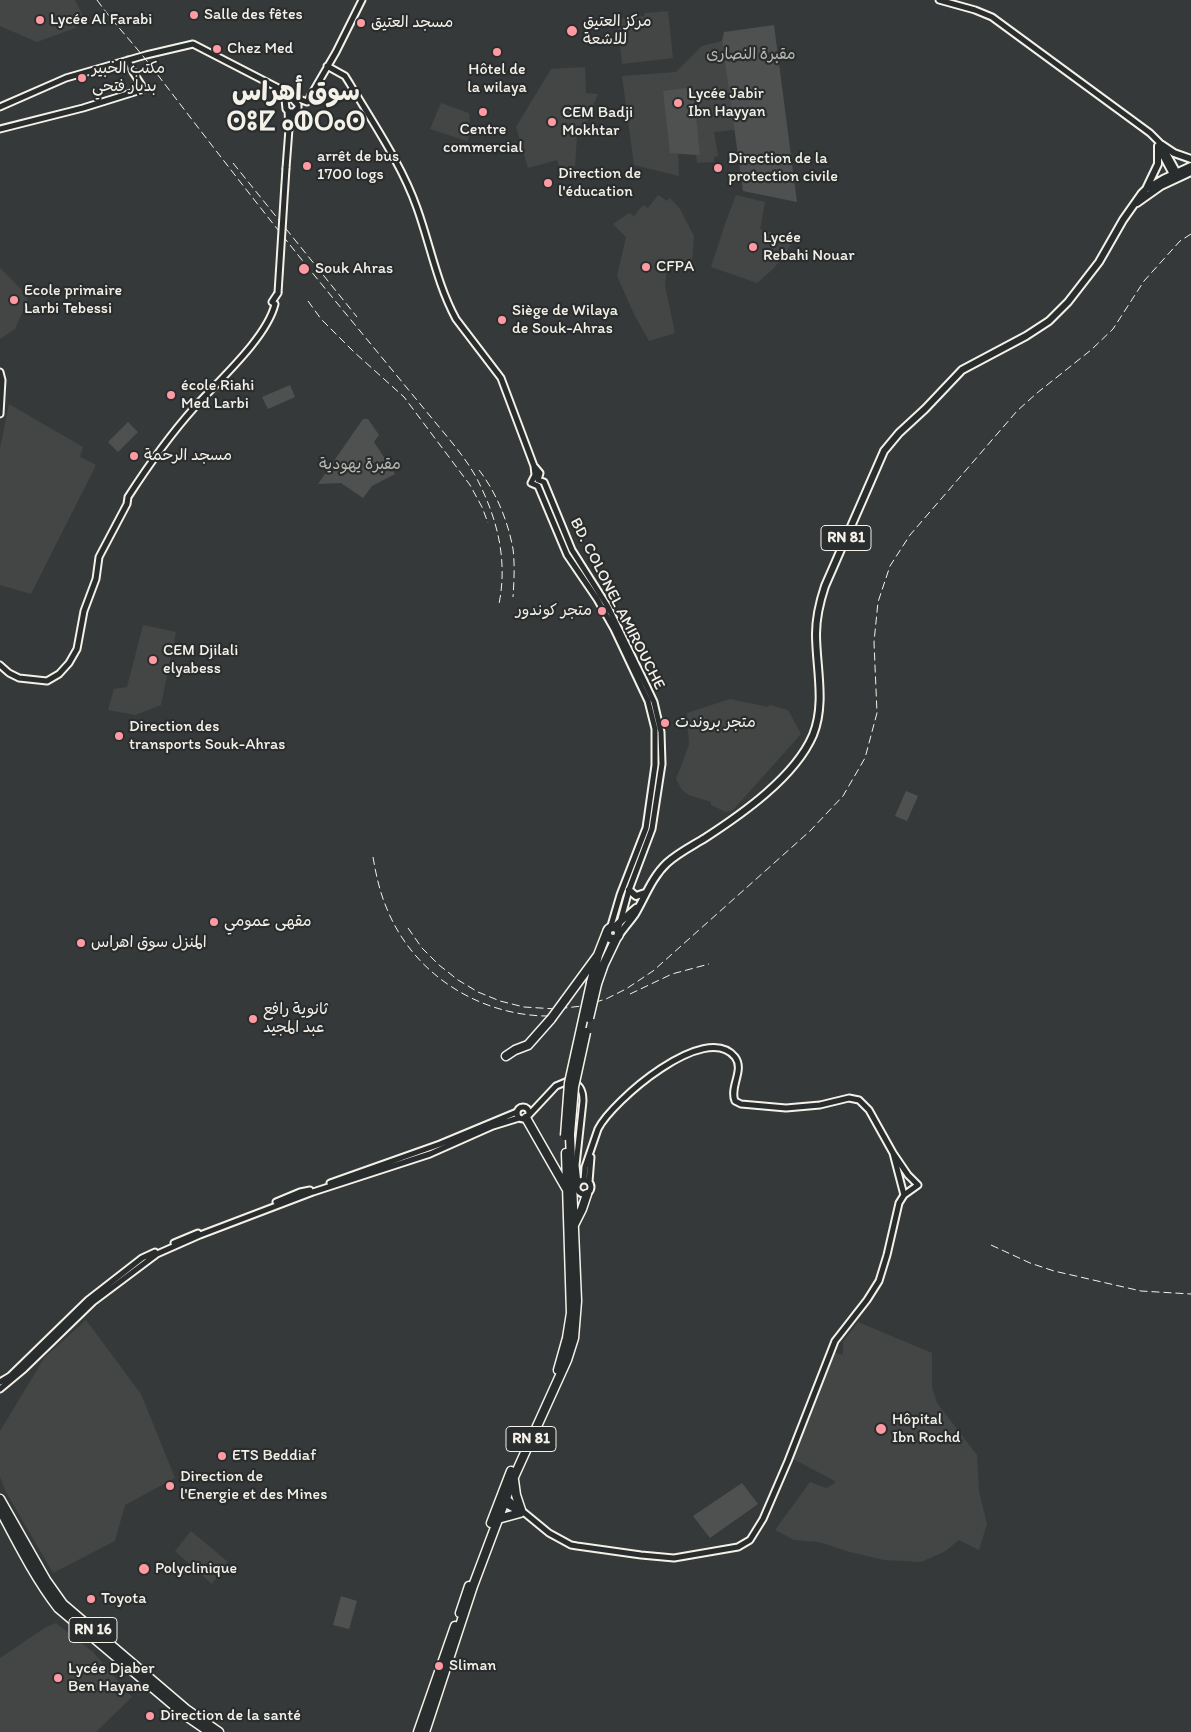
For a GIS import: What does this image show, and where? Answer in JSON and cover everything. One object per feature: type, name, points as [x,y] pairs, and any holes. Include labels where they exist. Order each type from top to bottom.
[{"type":"highway","name":"RN 81","points":[[425,1732],[498,1519],[503,1499],[567,1360],[574,1338],[577,1307],[567,1101],[570,1076],[594,984],[598,955],[615,931]]},
{"type":"highway","name":"RN 81","points":[[594,984],[604,964],[615,931]]},
{"type":"highway","points":[[506,1056],[531,1043],[598,955]]},
{"type":"highway","points":[[522,1116],[566,1188]]},
{"type":"highway","name":"RN 81","points":[[418,1732],[503,1499],[556,1374],[567,1338],[571,1313],[566,1188],[568,1136]]},
{"type":"highway","points":[[571,1177],[582,1182]]},
{"type":"highway","points":[[573,1227],[587,1194]]},
{"type":"highway","points":[[498,1519],[523,1513],[516,1495],[514,1478]]},
{"type":"highway","name":"RN 16","points":[[0,1499],[55,1596],[186,1709],[219,1732]]},
{"type":"highway","name":"RN 16","points":[[0,1510],[48,1595],[58,1608],[186,1716],[210,1732]]},
{"type":"main road","points":[[1146,189],[1158,164],[1160,146],[1191,159]]},
{"type":"main road","name":"RN 81","points":[[1132,207],[1191,166]]},
{"type":"main road","name":"RN 81","points":[[640,904],[656,875],[672,859],[744,812],[762,797],[794,765],[813,736],[818,720],[820,699],[816,632],[820,600],[884,451],[899,433],[962,370],[1039,328],[1056,315],[1080,288],[1099,262],[1123,220],[1146,189],[1176,175],[1191,172]]},
{"type":"main road","points":[[629,890],[636,896],[646,892]]},
{"type":"main road","points":[[615,931],[640,904]]},
{"type":"main road","points":[[615,931],[640,904]]},
{"type":"street","points":[[286,103],[299,99],[307,102],[362,0]]},
{"type":"street","points":[[939,0],[992,17],[1102,96],[1156,139],[1176,175]]},
{"type":"street","points":[[2,106],[59,80],[192,44],[284,90],[298,106],[289,128]]},
{"type":"street","points":[[0,129],[83,108],[144,89],[128,60]]},
{"type":"street","points":[[328,66],[344,76],[400,171],[416,206],[451,310],[501,378],[534,466]]},
{"type":"street","points":[[0,665],[9,674],[19,678],[47,681],[59,674],[69,663],[78,649],[84,611],[96,579],[98,557],[127,504],[128,497],[167,440],[236,363],[258,336],[274,311],[275,304],[272,302],[278,293],[289,128],[284,90]]},
{"type":"street","points":[[288,112],[294,112]]},
{"type":"street","points":[[0,372],[2,380],[0,414]]},
{"type":"street","name":"BD. COLONEL AMIROUCHE","points":[[534,466],[540,473],[538,480],[544,482],[572,550],[613,616],[654,702],[660,722],[662,746],[652,830],[615,931]]},
{"type":"street","name":"BD. COLONEL AMIROUCHE","points":[[534,466],[535,475],[531,483],[538,486],[567,555],[597,599],[614,629],[648,702],[655,728],[655,765],[646,828],[620,895],[615,931]]},
{"type":"street","points":[[503,1499],[549,1533],[571,1545],[674,1558],[730,1549],[750,1540],[763,1519],[791,1454],[835,1341],[867,1300],[879,1281],[887,1256],[899,1203],[904,1195],[918,1185],[893,1153],[870,1110],[862,1101],[855,1098],[820,1105],[786,1108],[746,1106],[738,1103],[733,1094],[738,1068],[736,1058],[724,1050],[712,1047],[696,1050],[665,1067],[634,1088],[601,1123],[588,1158],[582,1182]]},
{"type":"street","points":[[0,1389],[24,1369],[104,1291],[142,1258],[184,1238],[300,1192],[522,1116],[556,1086],[564,1082],[573,1082],[581,1088],[583,1100],[576,1165],[582,1182],[591,1188],[587,1194],[582,1194],[578,1192],[582,1182],[590,1152]]},
{"type":"street","points":[[522,1116],[519,1107],[526,1107],[543,1099]]},
{"type":"street","points":[[522,1116],[529,1110],[526,1107]]},
{"type":"street","points":[[893,1153],[904,1195]]},
{"type":"street","points":[[577,1158],[582,1160],[588,1158]]},
{"type":"street","points":[[0,1382],[10,1376],[88,1300],[104,1291]]},
{"type":"shaded area","name":"Lycée Al Farabi","points":[[0,0],[75,0],[82,14],[75,28],[37,42],[0,26]]},
{"type":"shaded area","points":[[668,11],[673,58],[622,64],[617,19],[644,16],[645,13]]},
{"type":"shaded area","name":"Lycée Jabir Ibn Hayyan","points":[[722,41],[735,130],[714,132],[718,156],[714,157],[714,162],[697,163],[696,155],[678,154],[679,176],[634,165],[622,76],[676,72],[702,46]]},
{"type":"shaded area","name":"CEM Badji Mokhtar","points":[[585,67],[586,93],[598,94],[581,134],[577,136],[575,166],[560,169],[557,160],[528,168],[516,127],[551,69]]},
{"type":"shaded area","points":[[441,103],[469,113],[471,133],[467,141],[430,129]]},
{"type":"shaded area","name":"CFPA","points":[[658,195],[667,201],[670,198],[680,209],[694,236],[690,270],[677,267],[667,268],[665,286],[675,333],[649,341],[634,314],[617,276],[626,237],[613,224],[629,213],[634,216],[643,205],[648,208]]},
{"type":"shaded area","name":"Lycée Rebahi Nouar","points":[[736,195],[765,202],[760,229],[794,239],[784,256],[757,283],[711,267]]},
{"type":"shaded area","name":"Ecole primaire Larbi Tebessi","points":[[0,268],[28,296],[15,329],[0,339]]},
{"type":"shaded area","points":[[9,404],[83,447],[80,457],[96,465],[31,594],[0,585],[0,448]]},
{"type":"shaded area","name":"CEM Djilali elyabess","points":[[143,625],[176,632],[161,705],[135,715],[108,710],[114,689],[127,687]]},
{"type":"shaded area","points":[[730,699],[768,707],[770,705],[788,710],[801,734],[733,810],[726,812],[711,805],[711,802],[689,795],[682,790],[676,779],[689,745],[687,713]]},
{"type":"shaded area","points":[[86,1320],[141,1394],[175,1478],[125,1505],[115,1541],[53,1573],[6,1492],[0,1477],[0,1431],[45,1357]]},
{"type":"shaded area","name":"Hôpital Ibn Rochd","points":[[858,1322],[932,1353],[932,1387],[937,1403],[977,1455],[979,1492],[987,1524],[979,1550],[959,1540],[944,1552],[921,1562],[884,1560],[819,1542],[794,1540],[775,1530],[810,1482],[826,1488],[834,1484],[835,1481],[793,1459],[835,1353],[843,1355],[843,1342]]},
{"type":"shaded area","points":[[191,1531],[228,1562],[212,1584],[175,1551]]},
{"type":"shaded area","name":"Lycée Djaber Ben Hayane","points":[[56,1623],[93,1652],[132,1697],[96,1732],[0,1732],[0,1658],[46,1627]]},
{"type":"green space","name":"مقبرة النصارى","points":[[774,25],[797,202],[743,191],[722,41],[724,32]]},
{"type":"green space","points":[[693,87],[700,155],[670,153],[663,91]]},
{"type":"green space","points":[[290,385],[295,397],[268,409],[262,397]]},
{"type":"green space","name":"مقبرة يهودية","points":[[363,419],[368,419],[379,435],[374,442],[395,474],[372,486],[363,498],[341,483],[318,484]]},
{"type":"green space","points":[[128,422],[138,432],[118,452],[108,442]]},
{"type":"green space","points":[[906,791],[918,796],[907,821],[895,816]]},
{"type":"green space","points":[[742,1483],[758,1504],[710,1538],[693,1516]]},
{"type":"green space","points":[[341,1596],[357,1601],[349,1629],[333,1625]]},
{"type":"railway","points":[[97,0],[301,258],[467,462],[490,507],[499,539],[502,571],[499,604]]},
{"type":"railway","points":[[233,163],[357,317]]},
{"type":"railway","points":[[408,928],[422,948],[458,980],[478,992],[500,1001],[524,1007],[556,1009],[582,1006],[606,999],[626,989],[653,971],[810,831],[843,796],[865,758],[877,713],[874,642],[878,602],[890,566],[910,535],[1017,411],[1091,350],[1113,329],[1144,281],[1180,241],[1191,234]]},
{"type":"railway","points":[[308,301],[321,319],[404,397],[470,485],[488,523]]},
{"type":"railway","points":[[479,470],[496,497],[511,538],[514,561],[513,597]]},
{"type":"railway","points":[[373,857],[382,897],[399,933],[414,954],[433,973],[477,1001],[502,1010],[528,1015],[554,1016]]},
{"type":"railway","points":[[630,994],[672,974],[709,964]]},
{"type":"railway","points":[[991,1245],[1030,1263],[1054,1271],[1141,1291],[1191,1294]]},
{"type":"place","name":"Salle des fêtes","points":[[194,15]]},
{"type":"place","name":"Lycée Al Farabi","points":[[40,20]]},
{"type":"place","name":"مسجد العتيق","points":[[361,23]]},
{"type":"place","name":"مركز العتيق للاشعة","points":[[572,31]]},
{"type":"place","name":"Chez Med","points":[[217,49]]},
{"type":"place","name":"Hôtel de la wilaya","points":[[497,52]]},
{"type":"place","name":"مكتب الخبير بديار فتحي","points":[[82,78]]},
{"type":"place","name":"Lycée Jabir Ibn Hayyan","points":[[678,103]]},
{"type":"place","name":"Centre commercial","points":[[483,112]]},
{"type":"place","name":"CEM Badji Mokhtar","points":[[552,122]]},
{"type":"place","name":"arrêt de bus 1700 logs","points":[[307,166]]},
{"type":"place","name":"Direction de la protection civile","points":[[718,168]]},
{"type":"place","name":"Direction de l'éducation","points":[[548,183]]},
{"type":"place","name":"Lycée Rebahi Nouar","points":[[753,247]]},
{"type":"place","name":"CFPA","points":[[646,267]]},
{"type":"place","name":"Souk Ahras","points":[[304,269]]},
{"type":"place","name":"Ecole primaire Larbi Tebessi","points":[[14,300]]},
{"type":"place","name":"Siège de Wilaya de Souk-Ahras","points":[[502,320]]},
{"type":"place","name":"école Riahi Med Larbi","points":[[171,395]]},
{"type":"place","name":"مسجد الرحمة","points":[[134,456]]},
{"type":"place","name":"متجر كوندور","points":[[602,611]]},
{"type":"place","name":"CEM Djilali elyabess","points":[[153,660]]},
{"type":"place","name":"متجر بروندت","points":[[665,723]]},
{"type":"place","name":"Direction des transports Souk-Ahras","points":[[119,736]]},
{"type":"place","name":"مقهى عمومي","points":[[214,922]]},
{"type":"place","name":"المنزل سوق اهراس","points":[[81,943]]},
{"type":"place","name":"ثانوية رافع عبد المجيد","points":[[253,1019]]},
{"type":"place","name":"Hôpital Ibn Rochd","points":[[881,1429]]},
{"type":"place","name":"ETS Beddiaf","points":[[222,1456]]},
{"type":"place","name":"Direction de l'Energie et des Mines","points":[[170,1486]]},
{"type":"place","name":"Polyclinique","points":[[144,1569]]},
{"type":"place","name":"Toyota","points":[[91,1599]]},
{"type":"place","name":"Sliman","points":[[439,1666]]},
{"type":"place","name":"Lycée Djaber Ben Hayane","points":[[58,1678]]},
{"type":"place","name":"Direction de la santé","points":[[150,1716]]},
{"type":"district","name":"سوق أهراس ⵙⵓⵇ ⴰⵀⵔⴰⵙ","points":[[296,108]]}]
